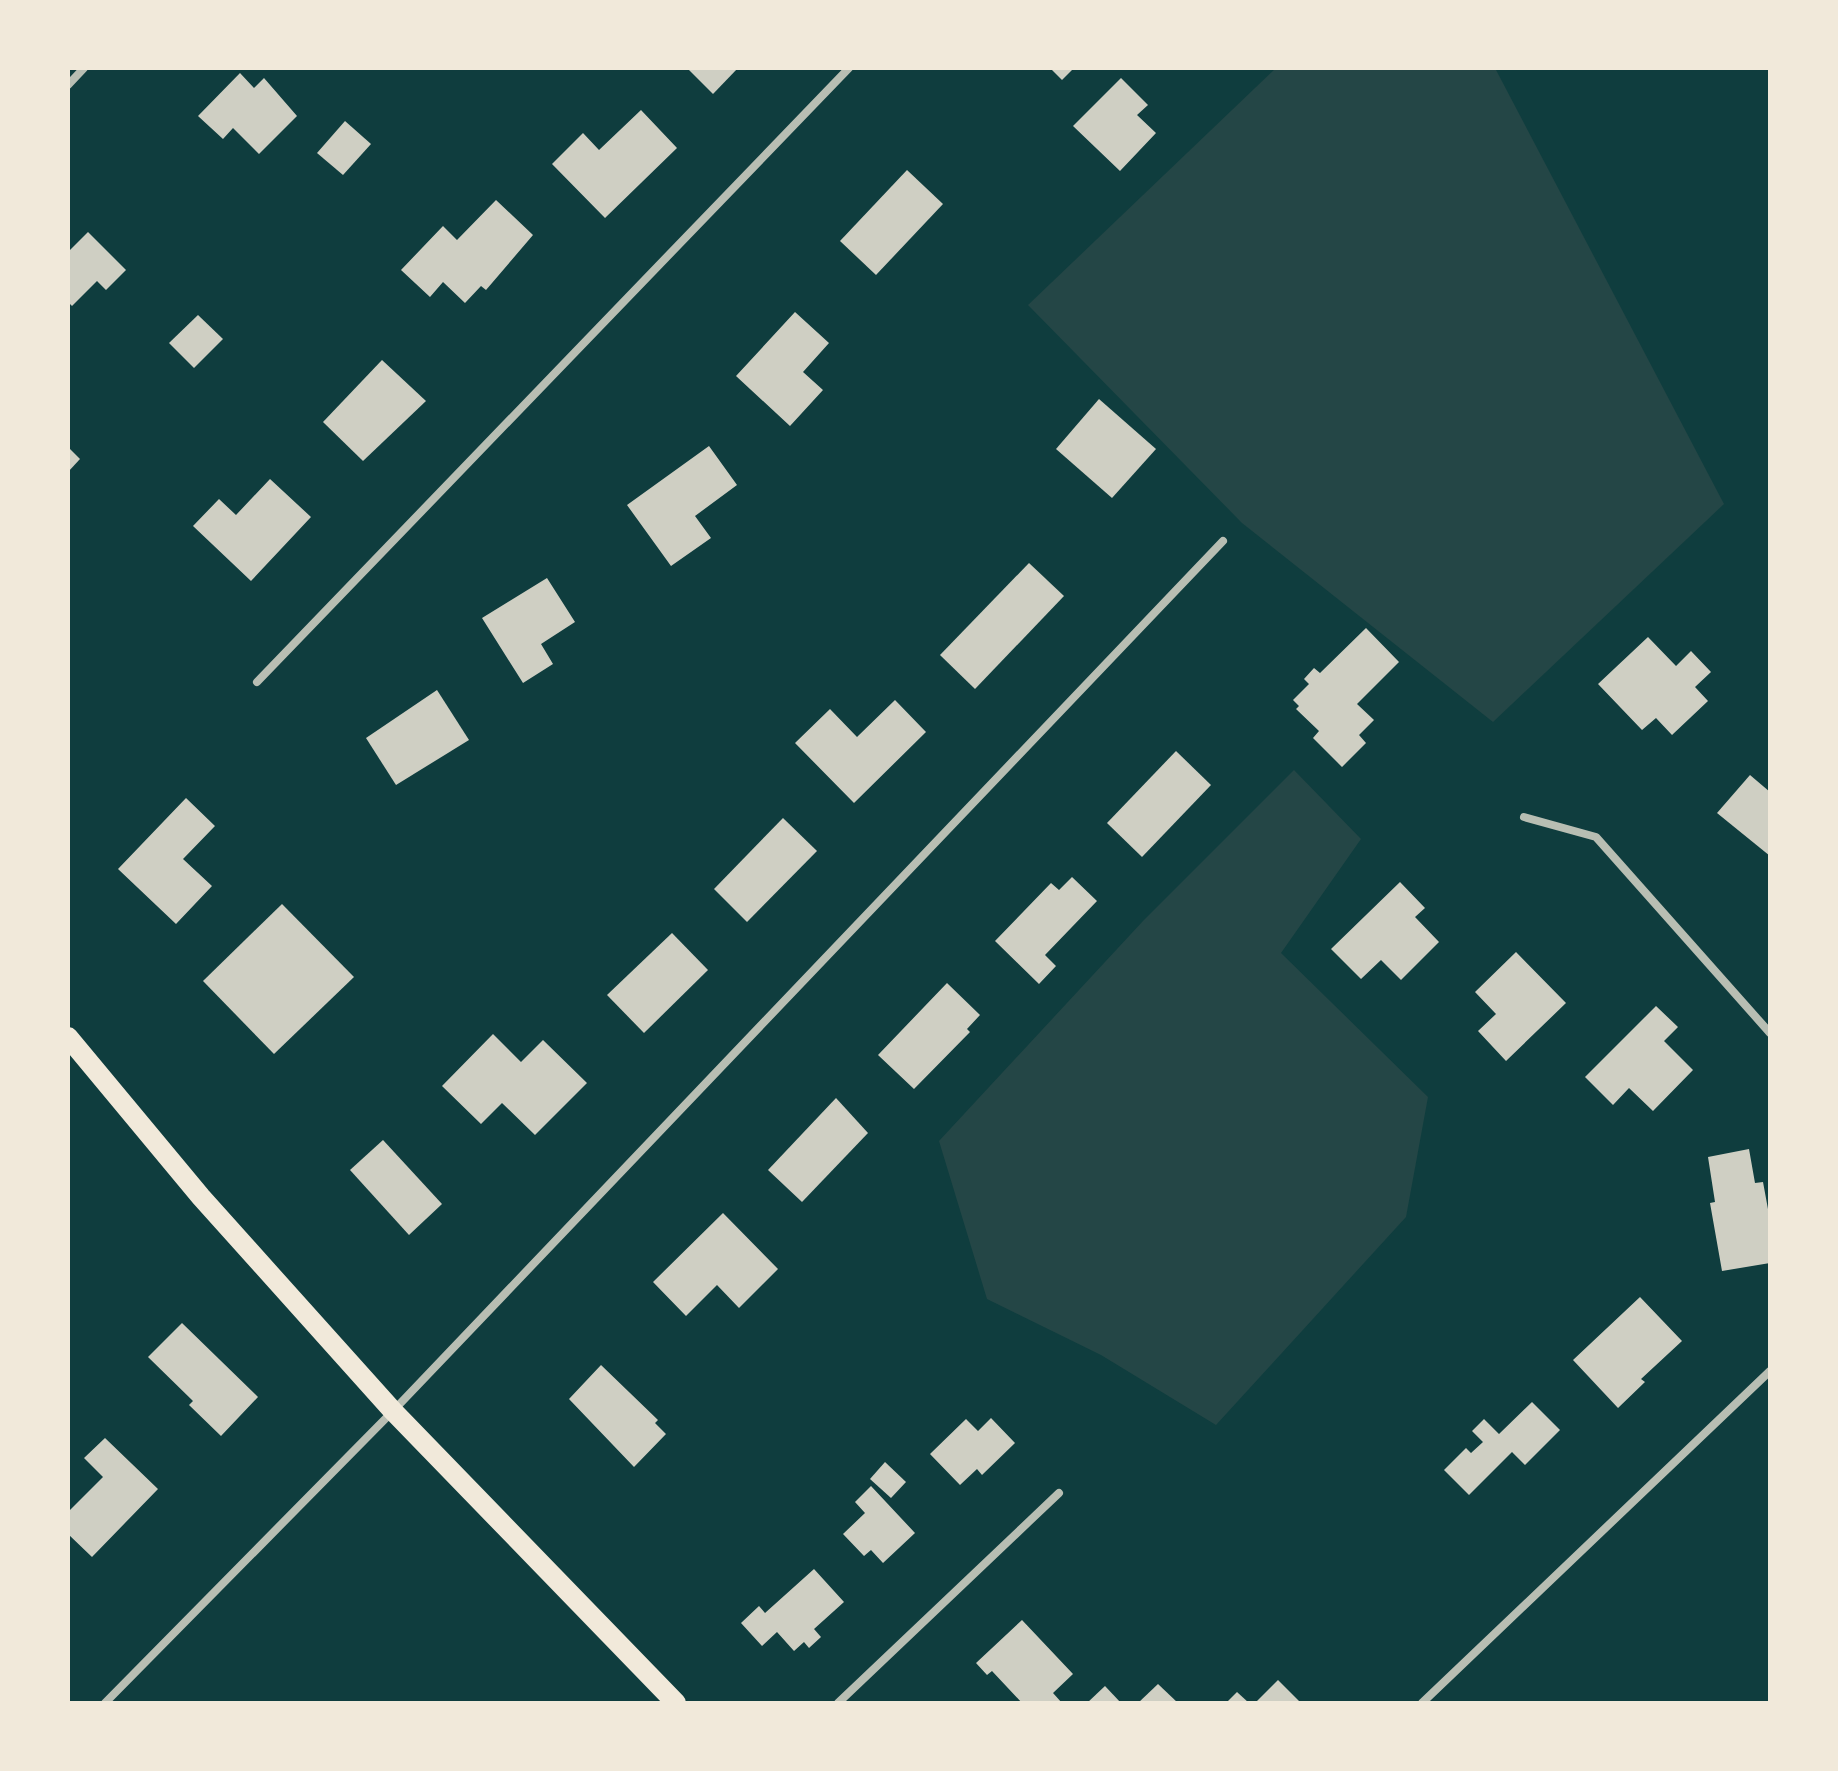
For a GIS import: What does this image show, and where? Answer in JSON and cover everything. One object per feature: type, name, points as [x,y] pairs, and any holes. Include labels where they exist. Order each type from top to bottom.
[{"type":"main road","points":[[68,1037],[201,1197],[393,1411],[676,1703]]},
{"type":"street","points":[[68,85],[84,68]]},
{"type":"street","points":[[257,682],[849,68]]},
{"type":"street","points":[[105,1703],[393,1411],[1223,541]]},
{"type":"street","points":[[1524,817],[1596,837],[1770,1033]]},
{"type":"street","points":[[1422,1703],[1770,1371]]},
{"type":"street","points":[[838,1703],[1059,1493]]},
{"type":"shaded area","points":[[1276,68],[1495,68],[1724,504],[1493,722],[1242,523],[1028,305]]},
{"type":"shaded area","points":[[1294,770],[1361,839],[1281,953],[1428,1097],[1406,1217],[1216,1425],[1101,1355],[987,1299],[939,1141],[1143,921]]},
{"type":"building","points":[[687,68],[738,68],[713,94]]},
{"type":"building","points":[[1050,68],[1074,68],[1062,80]]},
{"type":"building","points":[[240,73],[254,88],[264,78],[297,116],[259,154],[233,128],[223,139],[198,116]]},
{"type":"building","points":[[1121,78],[1148,105],[1137,115],[1156,133],[1120,171],[1073,126]]},
{"type":"building","points":[[641,110],[677,148],[605,218],[552,164],[583,133],[599,150]]},
{"type":"building","points":[[345,121],[371,144],[343,175],[317,153]]},
{"type":"building","points":[[907,170],[943,204],[876,275],[840,241]]},
{"type":"building","points":[[496,200],[533,235],[486,290],[481,286],[465,303],[443,282],[430,297],[401,270],[443,226],[457,240]]},
{"type":"building","points":[[88,232],[126,270],[106,290],[97,281],[72,306],[68,302],[68,252]]},
{"type":"building","points":[[795,312],[829,343],[803,372],[823,390],[790,426],[736,376]]},
{"type":"building","points":[[198,315],[223,339],[194,368],[169,343]]},
{"type":"building","points":[[382,360],[426,401],[363,461],[323,422]]},
{"type":"building","points":[[1099,399],[1156,449],[1112,498],[1056,449]]},
{"type":"building","points":[[709,446],[737,485],[695,516],[711,538],[671,566],[627,505]]},
{"type":"building","points":[[68,447],[80,459],[68,472]]},
{"type":"building","points":[[270,479],[311,517],[251,581],[193,526],[219,499],[236,515]]},
{"type":"building","points":[[1029,563],[1064,596],[975,689],[940,655]]},
{"type":"building","points":[[547,578],[575,622],[541,644],[553,664],[523,683],[482,618]]},
{"type":"building","points":[[1366,628],[1399,662],[1357,704],[1374,720],[1359,735],[1366,743],[1342,767],[1313,738],[1319,731],[1296,709],[1299,706],[1293,700],[1309,684],[1304,679],[1314,668],[1320,673]]},
{"type":"building","points":[[1648,637],[1676,666],[1691,651],[1711,672],[1695,687],[1708,701],[1672,735],[1656,718],[1642,730],[1598,684]]},
{"type":"building","points":[[437,690],[469,740],[396,785],[366,738]]},
{"type":"building","points":[[895,700],[926,732],[854,803],[795,743],[830,709],[857,737]]},
{"type":"building","points":[[1176,751],[1211,785],[1142,857],[1107,823]]},
{"type":"building","points":[[1750,775],[1770,792],[1770,856],[1717,813]]},
{"type":"building","points":[[186,798],[215,826],[183,859],[212,886],[176,924],[118,869]]},
{"type":"building","points":[[783,818],[817,851],[747,922],[714,889]]},
{"type":"building","points":[[1072,877],[1097,901],[1045,955],[1056,966],[1039,984],[995,941],[1051,883],[1059,890]]},
{"type":"building","points":[[1400,882],[1425,908],[1415,917],[1439,942],[1401,980],[1381,960],[1361,979],[1331,949]]},
{"type":"building","points":[[282,904],[354,977],[274,1054],[203,981]]},
{"type":"building","points":[[672,933],[708,970],[644,1033],[607,995]]},
{"type":"building","points":[[1516,952],[1566,1003],[1506,1061],[1478,1031],[1496,1014],[1475,992]]},
{"type":"building","points":[[947,983],[980,1015],[967,1029],[970,1032],[914,1089],[878,1055]]},
{"type":"building","points":[[1656,1006],[1678,1027],[1664,1041],[1693,1070],[1653,1111],[1629,1088],[1613,1105],[1585,1077]]},
{"type":"building","points":[[493,1034],[521,1062],[543,1040],[587,1083],[535,1135],[502,1103],[481,1124],[442,1086]]},
{"type":"building","points":[[836,1098],[868,1133],[802,1202],[768,1170]]},
{"type":"building","points":[[383,1140],[442,1204],[409,1235],[350,1170]]},
{"type":"building","points":[[1749,1149],[1755,1183],[1763,1182],[1770,1220],[1770,1263],[1722,1271],[1710,1203],[1715,1202],[1708,1157]]},
{"type":"building","points":[[723,1213],[778,1269],[739,1308],[717,1285],[686,1316],[653,1282]]},
{"type":"building","points":[[1640,1297],[1682,1341],[1641,1379],[1645,1382],[1618,1408],[1573,1360]]},
{"type":"building","points":[[182,1323],[258,1397],[221,1436],[189,1405],[193,1401],[148,1357]]},
{"type":"building","points":[[601,1365],[658,1420],[655,1423],[666,1434],[634,1467],[569,1399]]},
{"type":"building","points":[[1532,1402],[1560,1430],[1525,1465],[1512,1452],[1469,1495],[1444,1470],[1466,1448],[1471,1453],[1483,1442],[1472,1431],[1484,1419],[1499,1434]]},
{"type":"building","points":[[991,1418],[1015,1443],[982,1475],[977,1469],[960,1485],[930,1454],[966,1419],[978,1431]]},
{"type":"building","points":[[105,1438],[158,1489],[92,1557],[68,1534],[68,1512],[103,1477],[84,1458]]},
{"type":"building","points":[[885,1462],[906,1482],[891,1498],[870,1479]]},
{"type":"building","points":[[871,1486],[915,1533],[883,1563],[871,1550],[864,1556],[843,1534],[865,1513],[855,1502]]},
{"type":"building","points":[[814,1569],[844,1602],[814,1629],[821,1637],[809,1648],[804,1642],[794,1651],[777,1632],[762,1646],[741,1623],[759,1606],[765,1613]]},
{"type":"building","points":[[1022,1620],[1073,1674],[1053,1693],[1062,1703],[1022,1703],[992,1671],[987,1675],[976,1663]]},
{"type":"building","points":[[1278,1680],[1301,1703],[1255,1703]]},
{"type":"building","points":[[1158,1684],[1178,1703],[1138,1703]]},
{"type":"building","points":[[1105,1686],[1121,1703],[1087,1703]]},
{"type":"building","points":[[1237,1692],[1249,1703],[1226,1703]]}]
